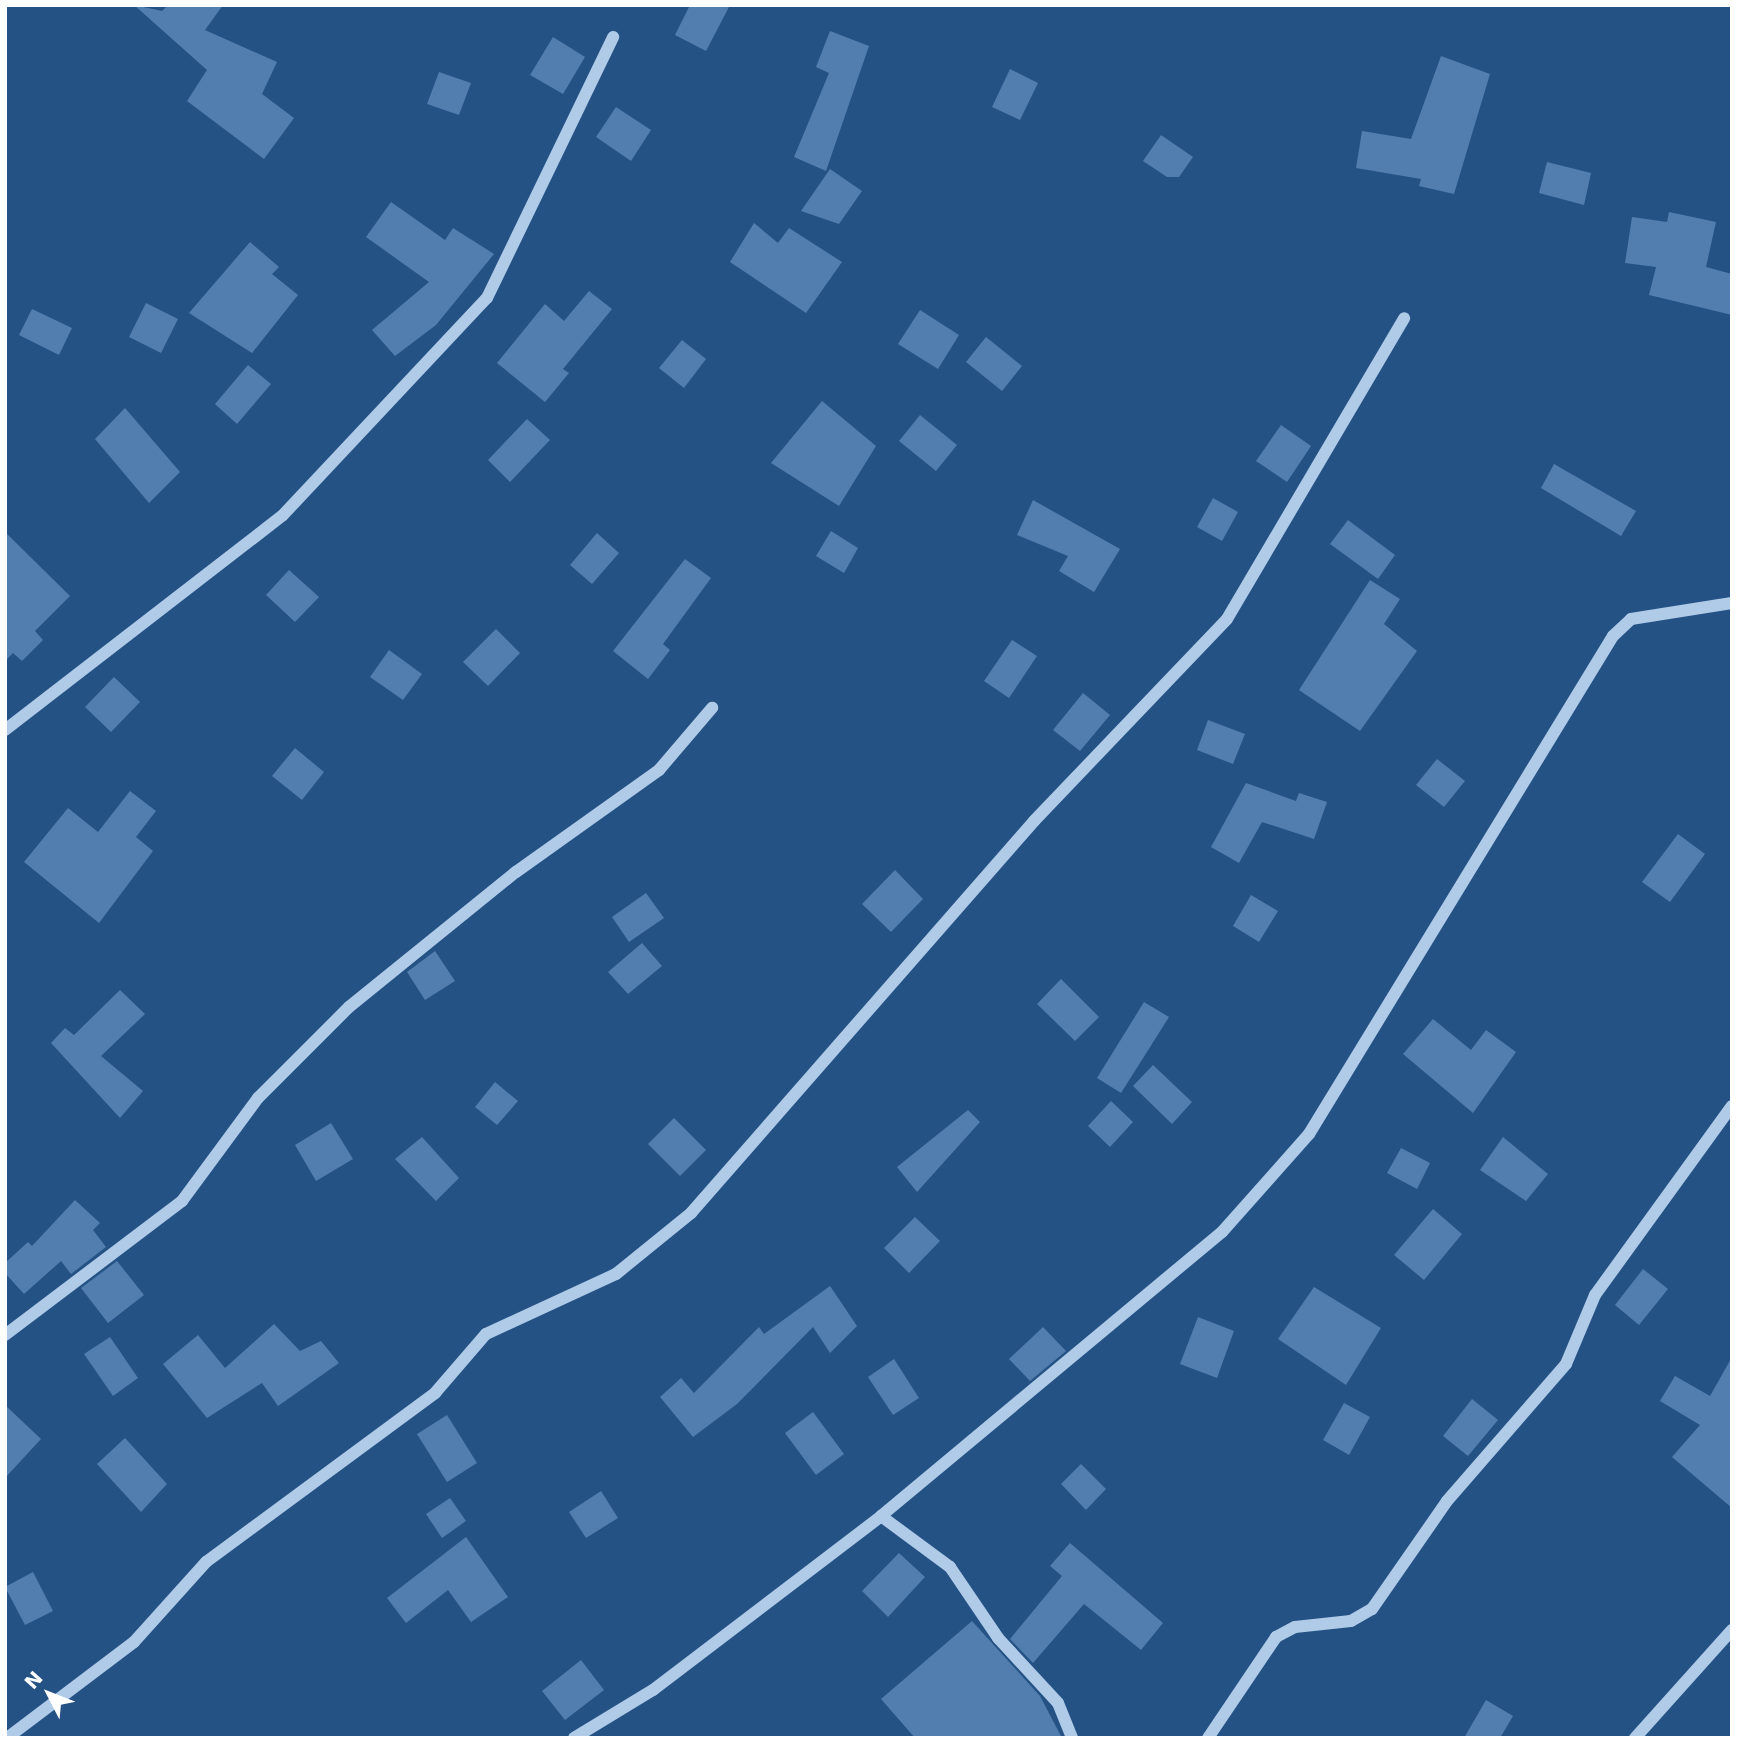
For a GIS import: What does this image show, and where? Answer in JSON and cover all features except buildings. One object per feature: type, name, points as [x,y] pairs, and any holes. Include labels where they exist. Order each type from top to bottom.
[{"type":"street","points":[[5,730],[283,516],[487,298],[613,37]]},
{"type":"street","points":[[8,1738],[134,1642],[206,1562],[435,1393],[486,1334],[616,1274],[691,1213],[1034,821],[1227,619],[1404,318]]},
{"type":"street","points":[[574,1738],[653,1690],[881,1516],[1223,1232],[1309,1134],[1613,636],[1631,619],[1732,603]]},
{"type":"street","points":[[5,1335],[182,1201],[258,1098],[349,1007],[516,873],[659,770],[712,708]]},
{"type":"street","points":[[1208,1738],[1276,1637],[1295,1627],[1351,1622],[1372,1609],[1447,1501],[1566,1364],[1595,1295],[1732,1106]]},
{"type":"street","points":[[881,1516],[950,1567],[998,1638],[1058,1703],[1072,1738]]},
{"type":"street","points":[[1635,1738],[1732,1630]]}]
